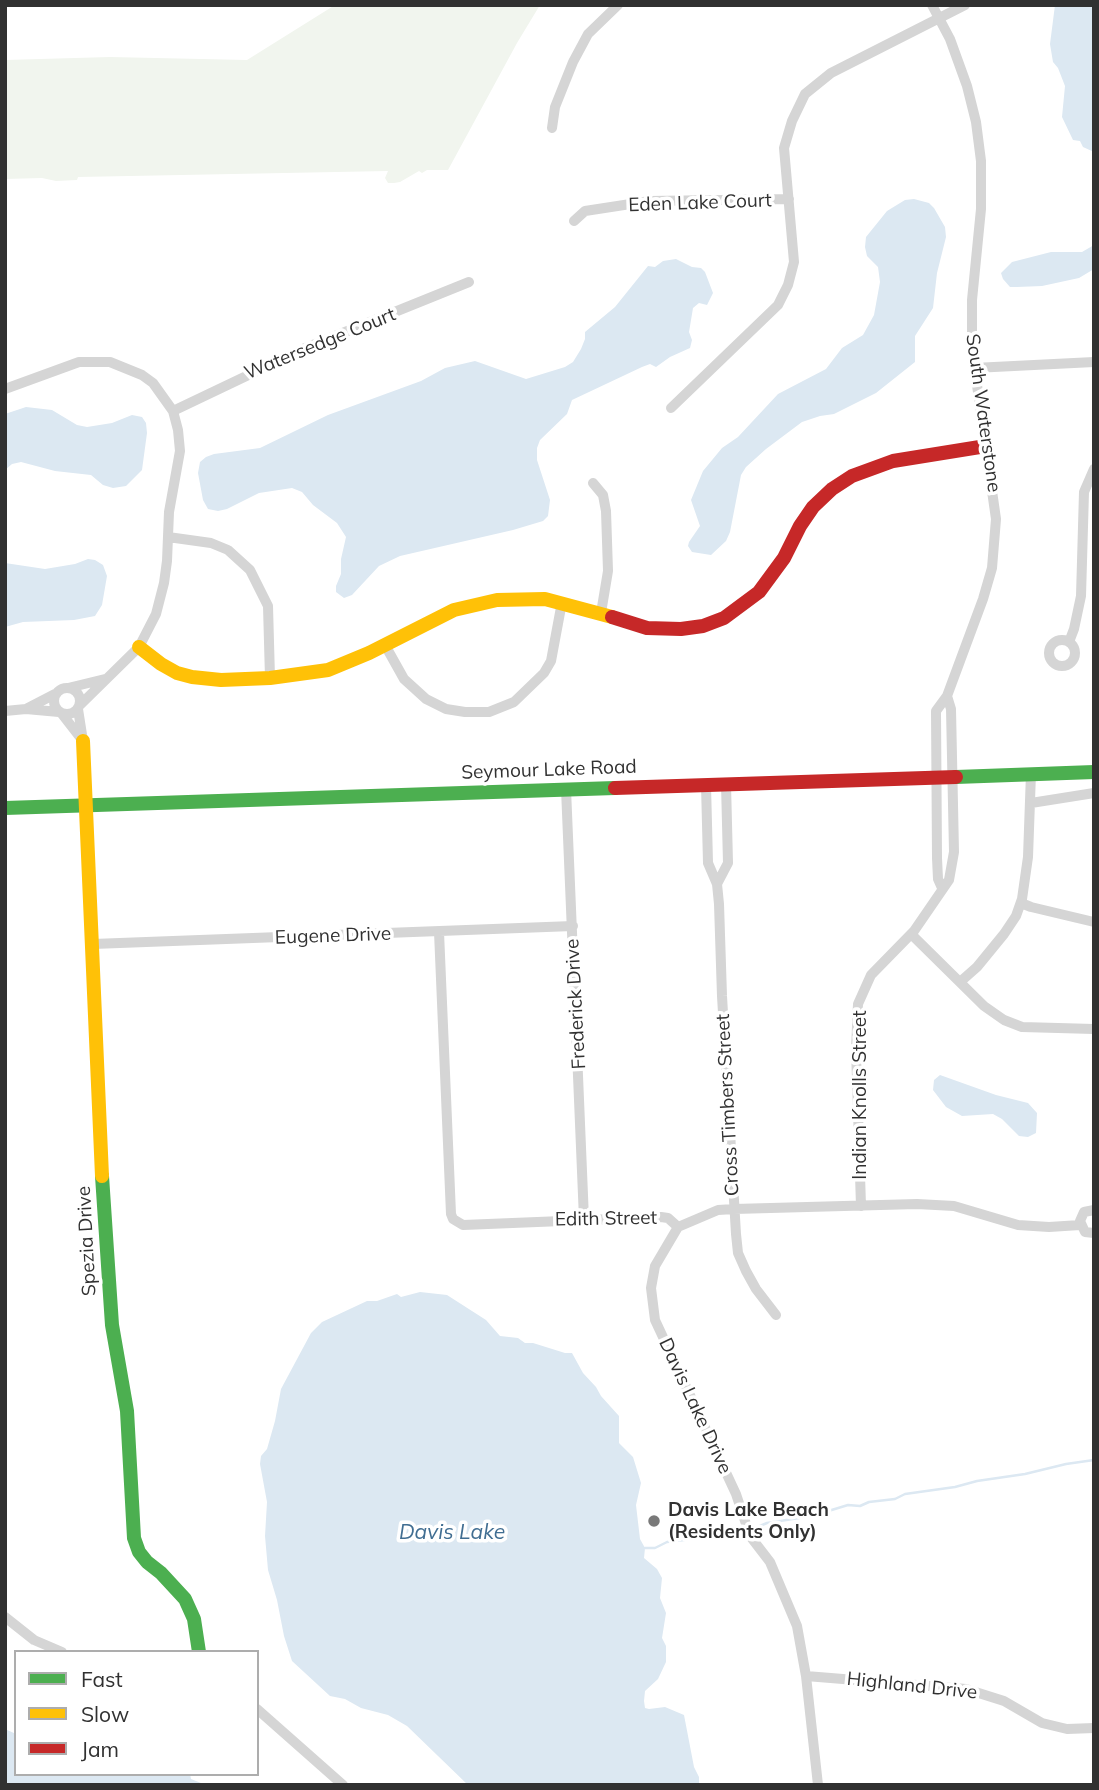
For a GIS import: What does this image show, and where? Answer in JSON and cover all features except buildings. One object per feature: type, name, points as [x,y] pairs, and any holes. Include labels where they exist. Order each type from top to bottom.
[{"type":"street","points":[[552,128],[555,107],[573,62],[588,34],[618,5]]},
{"type":"street","name":"South Waterstone","points":[[932,5],[967,86],[981,160],[981,209],[971,325],[974,368],[996,519],[992,568],[984,599],[947,696],[936,711],[946,776]]},
{"type":"street","points":[[671,408],[778,305],[788,285],[794,262],[784,148],[792,121],[805,94],[831,73],[965,5]]},
{"type":"street","name":"Eden Lake Court","points":[[574,221],[585,211],[650,201],[789,199]]},
{"type":"street","name":"Watersedge Court","points":[[173,411],[303,349],[469,282]]},
{"type":"street","points":[[5,711],[26,709],[73,713],[139,647],[160,601],[164,583],[172,492],[180,451],[173,411],[153,383],[142,374],[110,362],[79,362],[6,388]]},
{"type":"street","points":[[974,368],[1094,362]]},
{"type":"street","points":[[139,647],[177,673],[220,680],[270,678],[328,670],[385,645],[436,618],[475,604],[519,598],[562,601],[647,628],[703,626],[724,618],[759,592],[783,558],[806,516],[822,498],[842,482],[893,461],[986,446]]},
{"type":"street","points":[[1069,642],[1081,596],[1084,492],[1094,469]]},
{"type":"street","points":[[593,483],[603,495],[606,511],[608,571],[601,613]]},
{"type":"street","points":[[168,537],[211,543],[228,550],[250,570],[268,607],[270,678]]},
{"type":"street","points":[[385,645],[404,679],[426,699],[446,709],[489,712],[514,702],[544,673],[551,661],[562,601]]},
{"type":"street","points":[[26,709],[67,688],[105,679]]},
{"type":"street","points":[[67,688],[76,692],[83,741]]},
{"type":"street","points":[[55,694],[53,701],[60,713],[83,741]]},
{"type":"street","name":"Spezia Drive","points":[[83,741],[104,1222],[112,1325],[127,1411],[134,1538],[139,1552],[147,1562],[185,1599],[194,1619],[199,1650]]},
{"type":"street","name":"Seymour Lake Road","points":[[5,808],[1094,772]]},
{"type":"street","points":[[960,982],[977,967],[1004,934],[1021,903],[1026,878],[1031,773]]},
{"type":"street","points":[[942,888],[938,879],[946,776]]},
{"type":"street","name":"Indian Knolls Street","points":[[861,1206],[856,1049],[858,1004],[871,975],[911,933],[949,880],[954,852],[946,776]]},
{"type":"street","name":"Cross Timbers Street","points":[[717,884],[728,863],[726,784]]},
{"type":"street","name":"Cross Timbers Street","points":[[706,785],[708,863],[717,884],[738,1252],[756,1289],[776,1315]]},
{"type":"street","name":"Frederick Drive","points":[[566,789],[584,1219]]},
{"type":"street","points":[[1031,803],[1094,793]]},
{"type":"street","points":[[1021,903],[1094,922]]},
{"type":"street","name":"Eugene Drive","points":[[93,944],[573,926]]},
{"type":"street","name":"Edith Street","points":[[439,932],[451,1214],[453,1219],[463,1224],[661,1217],[668,1218],[678,1227],[718,1210],[939,1204],[1018,1224],[1049,1227],[1080,1225]]},
{"type":"street","points":[[911,933],[984,1006],[1004,1020],[1022,1027],[1094,1028]]},
{"type":"street","points":[[1094,1210],[1082,1215],[1080,1225],[1085,1232],[1094,1233]]},
{"type":"street","name":"Davis Lake Drive","points":[[678,1227],[654,1266],[651,1288],[655,1320],[736,1494],[750,1536],[770,1562],[790,1606],[797,1626],[806,1676],[818,1785]]},
{"type":"street","points":[[5,1617],[34,1640],[57,1650]]},
{"type":"street","name":"Highland Drive","points":[[806,1676],[959,1687],[1004,1701],[1042,1723],[1067,1729],[1094,1728]]},
{"type":"street","points":[[259,1711],[343,1785]]},
{"type":"shaded area","points":[[335,5],[540,5],[448,170],[427,170],[422,173],[419,171],[394,183],[388,183],[385,178],[388,171],[78,177],[77,180],[56,181],[42,178],[5,179],[5,60],[110,57],[247,60]]},
{"type":"water","points":[[1055,5],[1094,5],[1094,152],[1083,147],[1080,141],[1073,140],[1062,117],[1065,86],[1053,62],[1050,44]]},
{"type":"water","points":[[914,199],[929,203],[934,208],[945,227],[946,237],[937,273],[933,308],[915,336],[915,362],[876,393],[834,414],[802,422],[766,449],[741,475],[726,541],[711,555],[692,552],[688,546],[689,542],[700,526],[691,500],[703,471],[722,448],[738,437],[778,394],[826,369],[842,348],[863,335],[874,315],[880,282],[878,267],[867,256],[866,237],[887,211],[905,200]]},
{"type":"water","points":[[1094,245],[1094,269],[1079,278],[1042,286],[1017,287],[1010,287],[1003,279],[1001,273],[1012,262],[1051,252],[1082,252]]},
{"type":"water","points":[[676,259],[692,267],[701,268],[713,293],[707,305],[699,303],[693,308],[689,332],[692,340],[690,348],[656,367],[650,364],[642,367],[572,400],[567,414],[540,440],[537,448],[537,460],[550,500],[548,516],[543,521],[400,556],[379,566],[352,595],[344,598],[336,592],[336,586],[341,574],[346,537],[337,523],[313,505],[302,492],[292,488],[259,493],[218,511],[208,509],[203,500],[198,473],[200,462],[206,457],[260,448],[328,415],[421,381],[445,368],[475,361],[526,379],[565,367],[573,362],[581,349],[585,332],[615,307],[648,266],[655,267],[663,261]]},
{"type":"water","points":[[26,407],[52,410],[77,425],[87,427],[112,423],[132,415],[142,417],[147,433],[142,470],[126,486],[113,488],[103,485],[91,475],[55,471],[21,462],[12,464],[5,470],[5,414]]},
{"type":"water","points":[[88,559],[103,565],[107,576],[102,605],[95,616],[74,620],[23,622],[5,627],[5,563],[45,569]]},
{"type":"water","points":[[940,1075],[1028,1103],[1037,1113],[1036,1133],[1028,1137],[1019,1136],[993,1114],[962,1116],[946,1107],[933,1090],[934,1080]]},
{"type":"water","name":"Davis Lake","points":[[420,1292],[447,1295],[486,1320],[500,1336],[518,1338],[525,1343],[572,1353],[583,1373],[619,1416],[619,1443],[633,1457],[641,1483],[636,1505],[640,1539],[645,1548],[644,1558],[657,1569],[662,1578],[660,1598],[666,1613],[662,1638],[666,1646],[666,1662],[658,1679],[645,1691],[645,1708],[665,1707],[684,1715],[699,1785],[468,1785],[407,1726],[388,1715],[330,1696],[292,1661],[268,1570],[265,1536],[267,1502],[260,1464],[275,1421],[281,1389],[311,1333],[322,1322],[367,1301]]},
{"type":"water","points":[[5,1729],[14,1733],[14,1776],[190,1776],[191,1779],[206,1785],[5,1785]]},
{"type":"waterway","points":[[755,1528],[848,1505],[860,1506],[869,1502],[895,1499],[905,1494],[1094,1460]]},
{"type":"waterway","points":[[645,1548],[655,1548],[667,1542],[740,1527]]},
{"type":"traffic: fast","points":[[956,777],[1094,772]]},
{"type":"traffic: fast","points":[[5,808],[615,788]]},
{"type":"traffic: fast","points":[[102,1176],[112,1325],[127,1411],[134,1538],[139,1552],[147,1562],[185,1599],[194,1619],[199,1650]]},
{"type":"traffic: slow","points":[[139,647],[161,664],[177,673],[192,677],[221,680],[270,678],[328,670],[369,653],[454,610],[497,600],[545,599],[612,617]]},
{"type":"traffic: slow","points":[[83,741],[102,1176]]},
{"type":"traffic: jam","points":[[612,617],[647,628],[681,629],[703,626],[724,618],[759,592],[784,558],[813,507],[832,489],[852,476],[893,461],[986,446]]},
{"type":"traffic: jam","points":[[615,788],[956,777]]},
{"type":"place","name":"Davis Lake Beach (Residents Only)","points":[[654,1521]]}]
